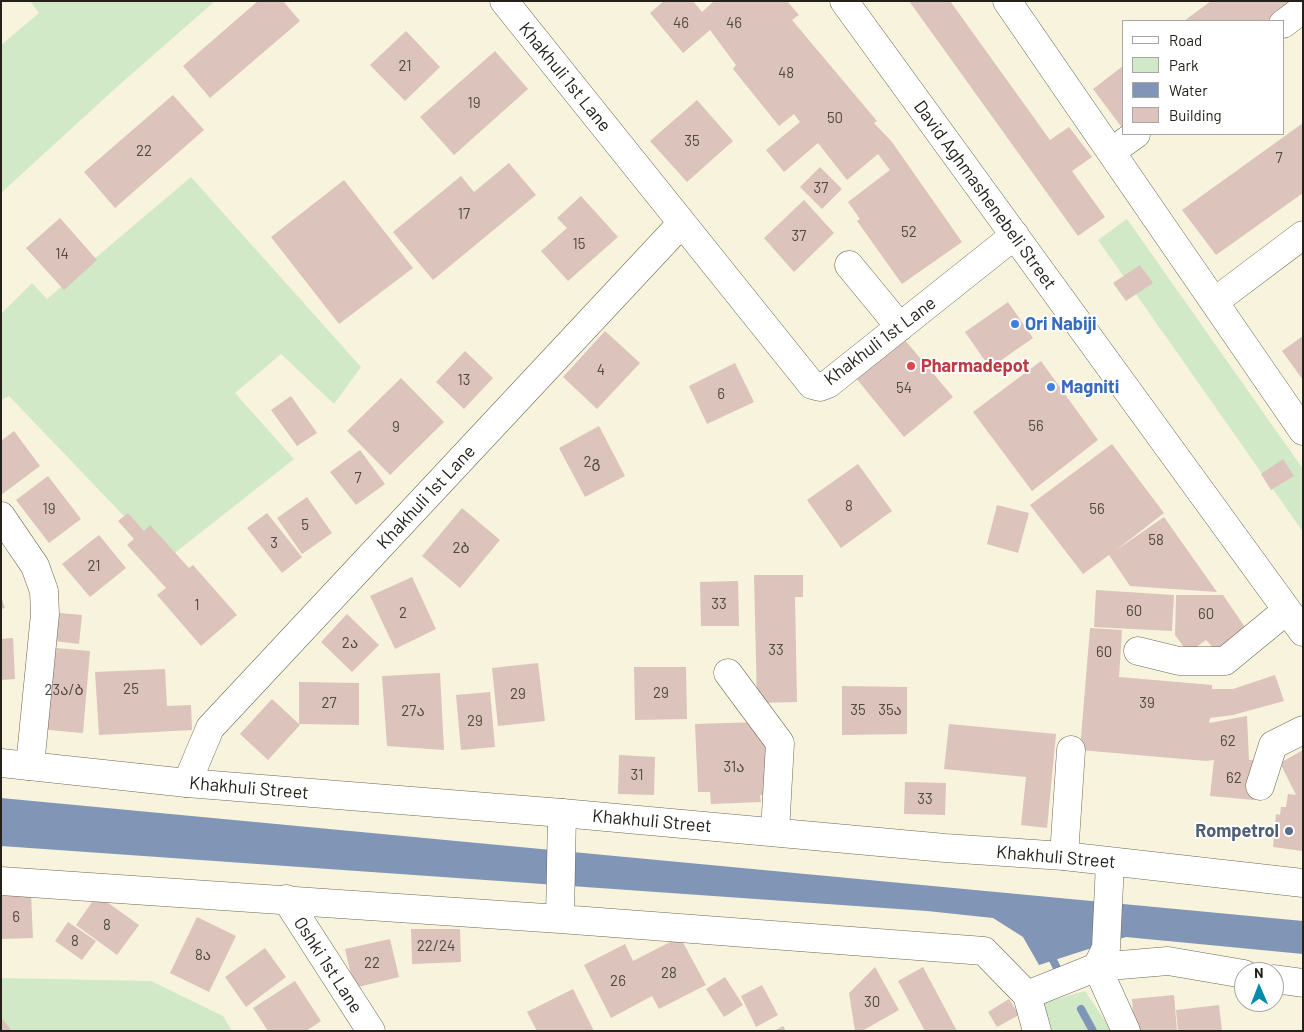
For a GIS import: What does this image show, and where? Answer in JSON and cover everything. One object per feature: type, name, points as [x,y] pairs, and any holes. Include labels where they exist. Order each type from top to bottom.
[{"type":"street","name":"Khakhuli 1st Lane","points":[[504,1],[812,385],[820,387],[828,384],[1015,235]]},
{"type":"street","name":"David Aghmashenebeli Street","points":[[844,1],[1295,621]]},
{"type":"street","points":[[1021,6],[1111,152],[1303,431]]},
{"type":"street","points":[[1284,23],[1303,10]]},
{"type":"street","points":[[1111,152],[1135,135]]},
{"type":"street","name":"Khakhuli 1st Lane","points":[[187,783],[210,728],[682,223]]},
{"type":"street","points":[[1214,302],[1303,235]]},
{"type":"street","points":[[849,265],[900,327]]},
{"type":"street","points":[[1,516],[35,566],[44,591],[45,614],[30,766]]},
{"type":"street","points":[[1138,651],[1179,661],[1225,662],[1295,621]]},
{"type":"street","points":[[728,673],[780,743],[775,832]]},
{"type":"street","points":[[1260,786],[1273,744],[1303,730]]},
{"type":"street","points":[[1064,856],[1071,750]]},
{"type":"street","name":"Khakhuli Street","points":[[1,763],[187,783],[562,813],[945,848],[1064,856],[1303,882]]},
{"type":"street","points":[[560,906],[562,813]]},
{"type":"street","points":[[1110,862],[1101,958],[1126,1031]]},
{"type":"street","points":[[1,881],[286,900],[560,906],[984,951],[1027,995],[1037,1031]]},
{"type":"street","name":"Oshki 1st Lane","points":[[286,900],[371,1031]]},
{"type":"street","points":[[1027,995],[1101,958],[1168,962],[1234,972]]},
{"type":"street","points":[[1284,981],[1303,984]]},
{"type":"green space","points":[[30,1],[215,1],[118,86],[1,193],[1,45],[39,13]]},
{"type":"green space","points":[[191,177],[361,367],[334,404],[281,354],[235,393],[294,459],[166,560],[9,396],[1,400],[1,314],[32,283],[47,299]]},
{"type":"green space","points":[[1127,219],[1303,469],[1303,532],[1098,240]]},
{"type":"green space","points":[[1,978],[151,981],[223,1016],[232,1031],[1,1031]]},
{"type":"green space","points":[[1085,991],[1112,1031],[1050,1031],[1043,1003]]},
{"type":"water","points":[[1,798],[1303,921],[1303,954],[1126,937],[1039,965],[1023,937],[993,918],[927,911],[1,846]]},
{"type":"building","points":[[258,1],[283,1],[300,21],[210,98],[183,66]]},
{"type":"building","points":[[664,1],[693,1],[702,12],[714,1],[790,1],[788,2],[799,15],[792,20],[877,121],[874,123],[892,142],[962,242],[902,284],[857,221],[860,219],[848,202],[890,170],[878,154],[847,180],[818,143],[784,172],[766,150],[800,122],[794,114],[779,126],[733,69],[736,65],[710,30],[683,53],[650,13]]},
{"type":"building","points":[[909,1],[950,1],[1050,140],[1069,127],[1092,157],[1072,171],[1105,217],[1078,236]]},
{"type":"building","points":[[1211,1],[1294,1],[1268,20],[1185,20]]},
{"type":"building","points":[[406,31],[440,67],[405,101],[370,65]]},
{"type":"building","points":[[495,51],[528,89],[454,155],[420,117]]},
{"type":"building","points":[[1122,67],[1122,128],[1093,89]]},
{"type":"building","points":[[173,95],[204,130],[115,208],[84,172]]},
{"type":"building","points":[[697,100],[733,141],[687,182],[650,141]]},
{"type":"building","points":[[1303,123],[1303,193],[1216,255],[1182,210]]},
{"type":"building","points":[[509,163],[536,195],[433,280],[393,232],[461,176],[474,192]]},
{"type":"building","points":[[820,167],[842,189],[822,209],[800,187]]},
{"type":"building","points":[[344,180],[413,268],[339,324],[271,237]]},
{"type":"building","points":[[581,196],[618,237],[568,281],[541,251],[567,228],[557,218]]},
{"type":"building","points":[[804,200],[834,233],[794,272],[764,238]]},
{"type":"building","points":[[60,218],[97,260],[64,290],[26,248]]},
{"type":"building","points":[[1140,265],[1153,283],[1126,301],[1113,283]]},
{"type":"building","points":[[1008,302],[1033,338],[990,368],[965,332]]},
{"type":"building","points":[[605,331],[640,363],[597,409],[563,377]]},
{"type":"building","points":[[1303,336],[1303,380],[1282,351]]},
{"type":"building","points":[[904,339],[953,397],[904,437],[856,378]]},
{"type":"building","points":[[465,351],[493,378],[464,409],[436,382]]},
{"type":"building","points":[[1041,361],[1098,440],[1032,491],[973,412]]},
{"type":"building","points":[[735,363],[754,402],[707,424],[689,386]]},
{"type":"building","points":[[401,378],[444,422],[390,475],[347,431]]},
{"type":"building","points":[[291,396],[317,433],[297,446],[271,410]]},
{"type":"building","points":[[599,426],[625,476],[585,497],[559,448]]},
{"type":"building","points":[[14,431],[40,466],[1,495],[1,441]]},
{"type":"building","points":[[1112,444],[1164,513],[1115,551],[1164,517],[1217,592],[1130,586],[1109,555],[1083,574],[1030,505]]},
{"type":"building","points":[[360,450],[385,484],[356,505],[330,472]]},
{"type":"building","points":[[1283,459],[1294,476],[1271,490],[1261,474]]},
{"type":"building","points":[[858,464],[892,511],[841,548],[807,500]]},
{"type":"building","points":[[48,476],[81,519],[49,543],[16,500]]},
{"type":"building","points":[[307,497],[332,533],[302,554],[277,518]]},
{"type":"building","points":[[997,505],[1029,513],[1018,553],[987,544]]},
{"type":"building","points":[[462,508],[500,540],[460,588],[422,556]]},
{"type":"building","points":[[128,513],[144,531],[150,525],[189,568],[193,565],[237,615],[201,646],[157,595],[166,588],[127,545],[134,539],[118,521]]},
{"type":"building","points":[[267,513],[302,557],[282,573],[247,528]]},
{"type":"building","points":[[99,535],[126,568],[90,597],[62,564]]},
{"type":"building","points":[[754,575],[803,575],[803,597],[795,597],[797,702],[757,703]]},
{"type":"building","points":[[412,577],[436,629],[395,649],[370,596]]},
{"type":"building","points":[[738,581],[739,626],[701,626],[700,582]]},
{"type":"building","points":[[1096,590],[1174,595],[1172,631],[1094,627]]},
{"type":"building","points":[[1176,595],[1223,595],[1249,633],[1218,653],[1206,640],[1188,653],[1175,635]]},
{"type":"building","points":[[1,597],[5,608],[1,609]]},
{"type":"building","points":[[50,612],[82,615],[79,644],[47,640]]},
{"type":"building","points":[[347,614],[379,645],[352,672],[321,642]]},
{"type":"building","points":[[1090,628],[1122,630],[1119,677],[1212,685],[1212,689],[1233,689],[1275,675],[1284,701],[1233,715],[1210,718],[1209,723],[1247,716],[1249,760],[1257,760],[1254,800],[1210,796],[1214,760],[1206,761],[1080,750]]},
{"type":"building","points":[[13,638],[15,679],[1,680],[1,639]]},
{"type":"building","points":[[44,647],[90,651],[83,733],[37,729]]},
{"type":"building","points":[[538,663],[545,721],[498,726],[492,668]]},
{"type":"building","points":[[634,667],[686,667],[687,719],[635,720]]},
{"type":"building","points":[[165,669],[167,706],[191,705],[192,730],[99,735],[95,672]]},
{"type":"building","points":[[440,673],[444,750],[387,746],[382,676]]},
{"type":"building","points":[[299,682],[359,683],[359,725],[299,724]]},
{"type":"building","points":[[842,686],[907,687],[907,734],[842,735]]},
{"type":"building","points":[[490,692],[495,747],[461,750],[456,695]]},
{"type":"building","points":[[272,699],[300,725],[268,760],[240,734]]},
{"type":"building","points":[[762,722],[767,742],[774,797],[760,795],[761,802],[711,804],[710,792],[698,792],[695,724]]},
{"type":"building","points":[[949,724],[1056,734],[1047,828],[1021,825],[1026,777],[944,769]]},
{"type":"building","name":"Rompetrol","points":[[1303,750],[1303,851],[1273,847],[1276,814],[1280,815],[1281,807],[1286,807],[1288,794],[1296,795],[1280,763]]},
{"type":"building","points":[[619,755],[655,757],[654,795],[618,794]]},
{"type":"building","points":[[905,782],[946,783],[945,815],[904,814]]},
{"type":"building","points":[[31,894],[33,938],[1,939],[1,896]]},
{"type":"building","points":[[97,895],[139,925],[117,955],[76,925]]},
{"type":"building","points":[[197,917],[236,936],[209,992],[170,973]]},
{"type":"building","points":[[68,922],[96,941],[82,960],[55,941]]},
{"type":"building","points":[[411,929],[460,929],[461,962],[412,964]]},
{"type":"building","points":[[680,937],[706,985],[659,1009],[652,996],[611,1018],[584,965],[625,944],[633,961]]},
{"type":"building","points":[[390,939],[399,977],[354,988],[345,949]]},
{"type":"building","points":[[265,948],[286,977],[246,1007],[225,977]]},
{"type":"building","points":[[875,967],[899,1010],[862,1031],[855,1031],[849,993]]},
{"type":"building","points":[[923,967],[957,1031],[925,1031],[898,981]]},
{"type":"building","points":[[725,977],[743,1005],[724,1017],[706,989]]},
{"type":"building","points":[[295,981],[321,1021],[306,1031],[268,1031],[253,1008]]},
{"type":"building","points":[[762,985],[778,1015],[756,1027],[741,996]]},
{"type":"building","points":[[573,989],[594,1031],[537,1031],[527,1012]]},
{"type":"building","points":[[1174,995],[1177,1031],[1134,1031],[1132,999]]},
{"type":"building","points":[[1009,999],[1019,1015],[997,1027],[988,1012]]},
{"type":"building","points":[[1219,1005],[1222,1031],[1178,1031],[1176,1010]]},
{"type":"building","points":[[1,1017],[12,1031],[1,1031]]},
{"type":"building","points":[[783,1026],[786,1031],[774,1031]]},
{"type":"waterway","points":[[1049,952],[1057,968]]},
{"type":"waterway","points":[[1081,1009],[1093,1031]]},
{"type":"place","name":"Ori Nabiji","points":[[1015,324]]},
{"type":"place","name":"Pharmadepot","points":[[911,366]]},
{"type":"place","name":"Magniti","points":[[1051,387]]},
{"type":"place","name":"Rompetrol","points":[[1289,831]]}]
